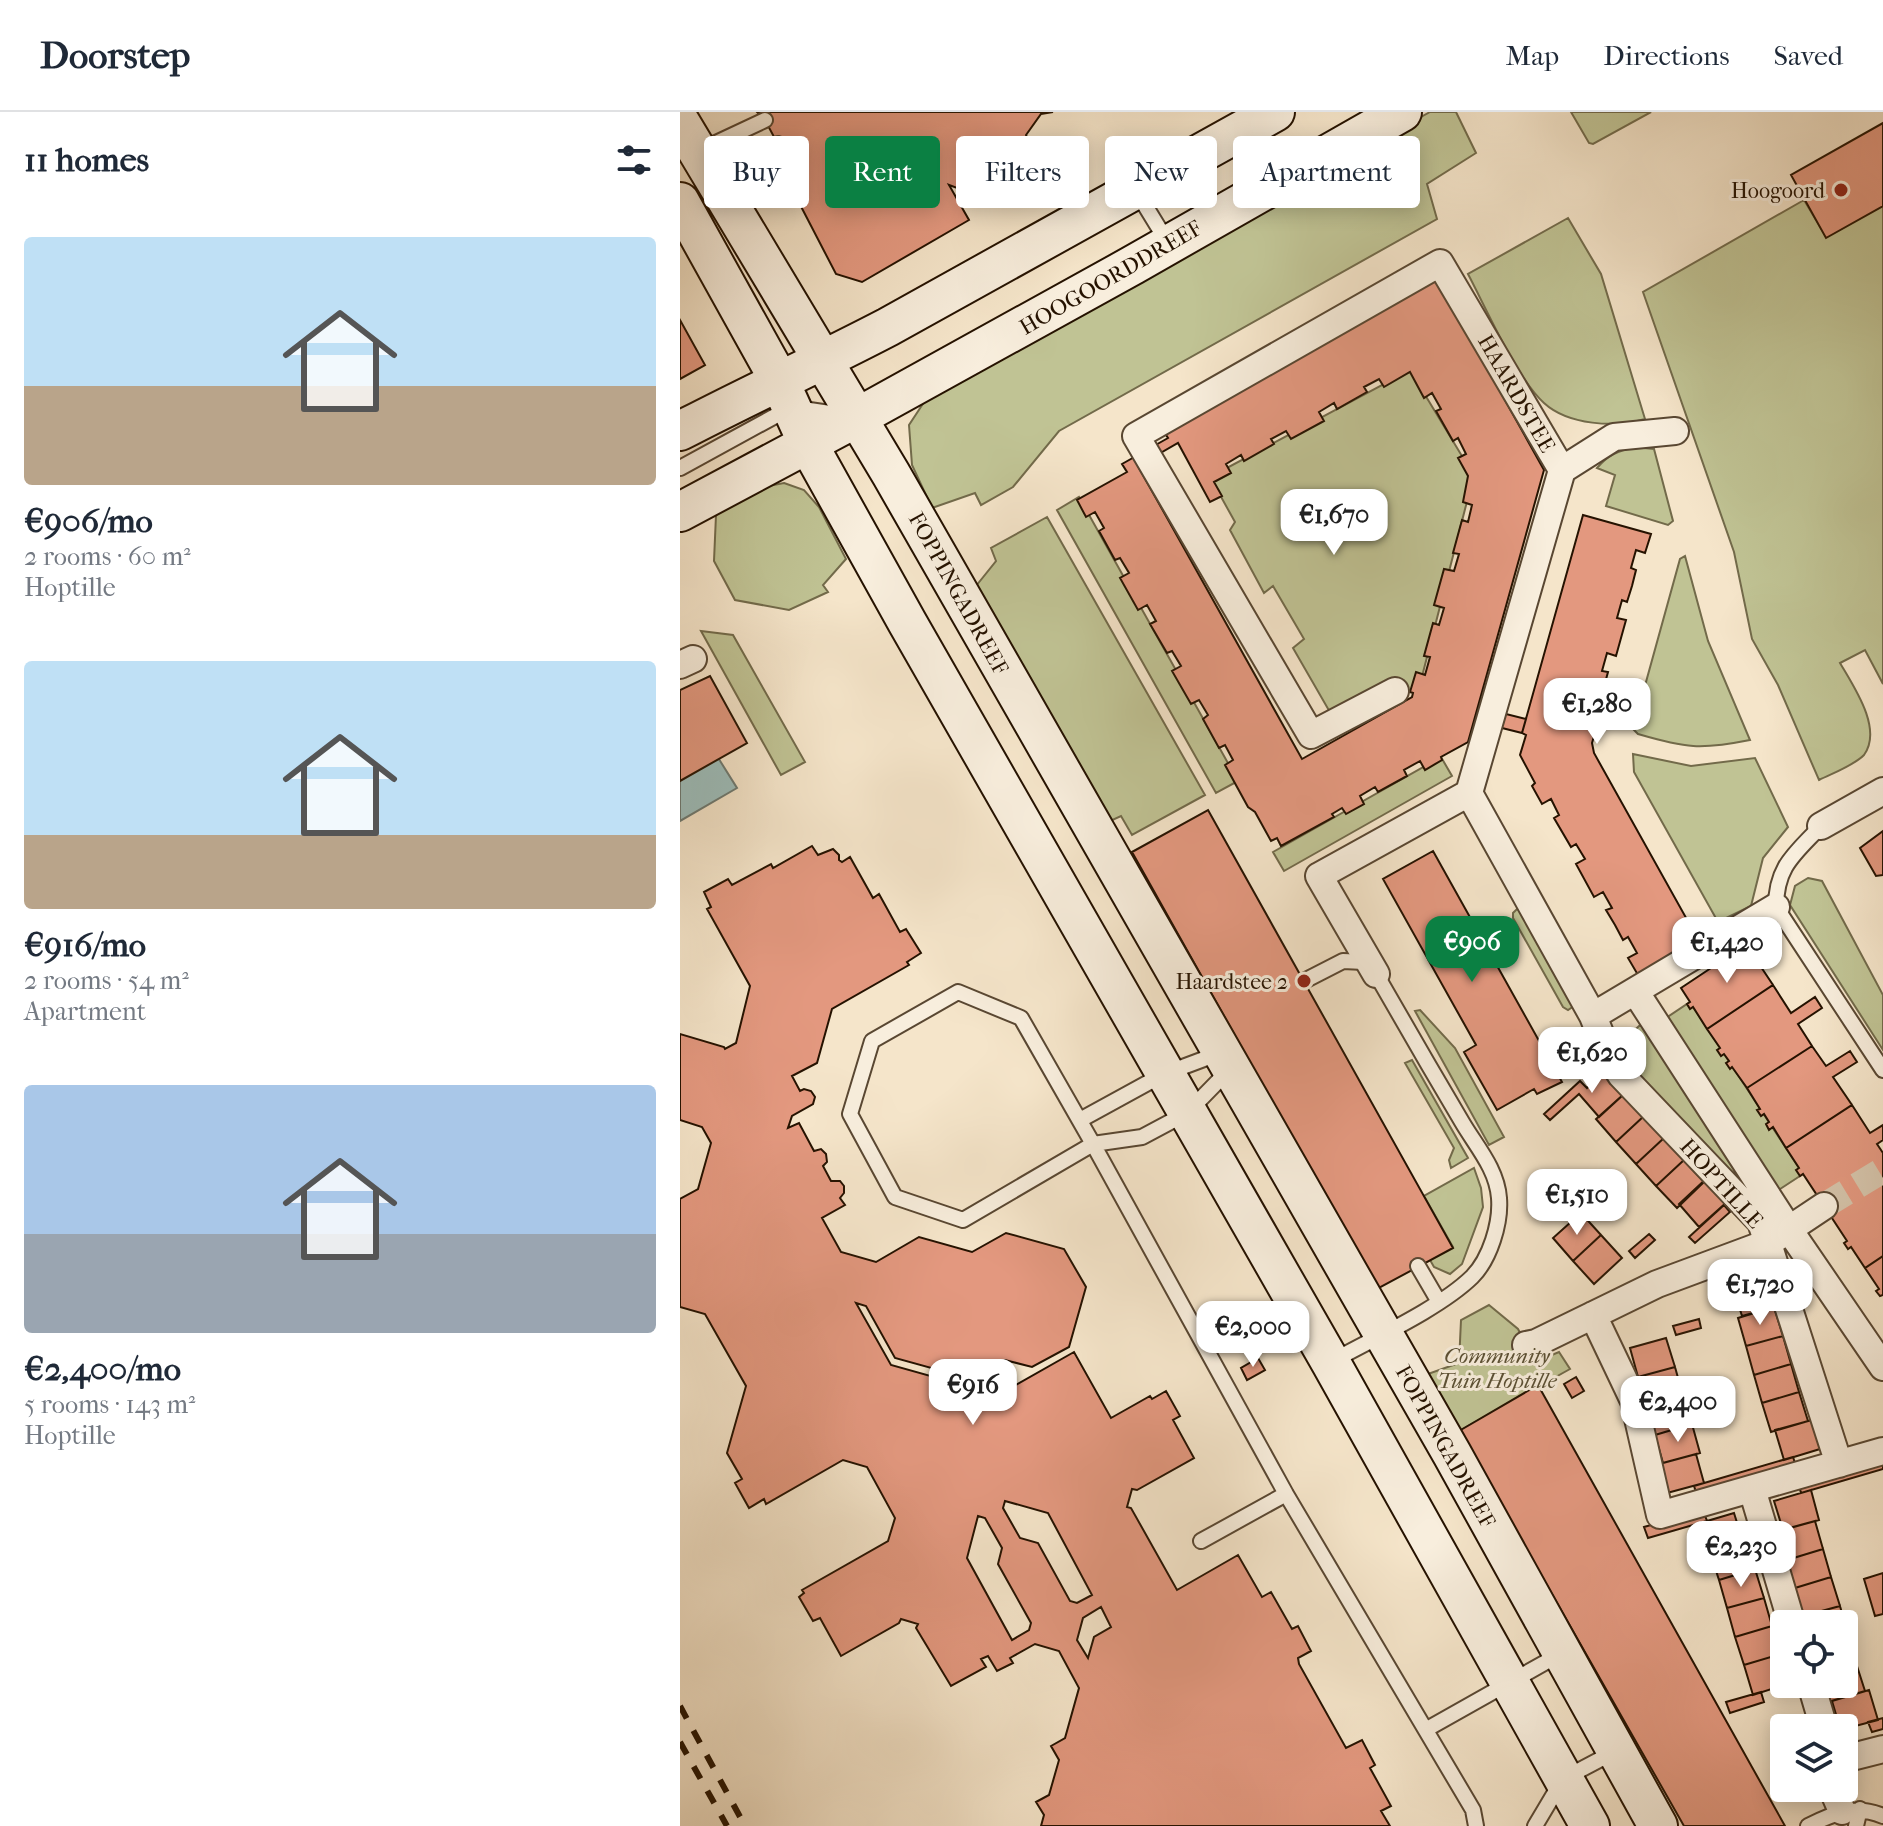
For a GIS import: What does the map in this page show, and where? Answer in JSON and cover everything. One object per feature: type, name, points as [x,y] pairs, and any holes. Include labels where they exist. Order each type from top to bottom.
[{"type":"street","points":[[1217,144],[1275,112]]},
{"type":"street","name":"HOOGOORDDREEF","points":[[687,507],[858,417],[1402,112]]},
{"type":"street","name":"FOPPINGADREEF","points":[[687,135],[704,162]]},
{"type":"street","name":"FOPPINGADREEF","points":[[680,202],[800,385],[858,417],[1452,1454],[1658,1826]]},
{"type":"street","points":[[680,431],[800,385],[1105,207]]},
{"type":"street","name":"FOPPINGADREEF","points":[[732,208],[800,385],[808,444],[1331,1363],[1590,1826]]},
{"type":"street","name":"HAARDSTEE","points":[[1395,691],[1311,735],[1136,436],[1440,263],[1562,470],[1469,793]]},
{"type":"street","points":[[1562,470],[1614,437],[1675,431]]},
{"type":"street","points":[[1821,826],[1883,791]]},
{"type":"street","points":[[1376,974],[1319,876],[1469,793]]},
{"type":"street","name":"HOPTILLE","points":[[1469,793],[1593,1016],[1610,1058],[1621,1075],[1761,1222],[1780,1236],[1883,1367]]},
{"type":"street","points":[[1593,1016],[1776,907]]},
{"type":"street","points":[[1635,991],[1780,1236]]},
{"type":"street","points":[[1526,1345],[1536,1343],[1657,1284],[1780,1236],[1824,1206]]},
{"type":"street","name":"HOPTILLE","points":[[1780,1236],[1839,1464]]},
{"type":"street","points":[[1593,1315],[1634,1401],[1660,1515],[1883,1451]]},
{"type":"street","points":[[1752,1489],[1788,1610]]},
{"type":"street","points":[[1858,1755],[1883,1749]]},
{"type":"lane","points":[[687,135],[716,143],[765,120]]},
{"type":"lane","points":[[1147,208],[1168,243]]},
{"type":"lane","points":[[680,468],[800,385],[858,417]]},
{"type":"lane","points":[[1821,826],[1784,866],[1776,886],[1776,907],[1883,1070]]},
{"type":"lane","points":[[1304,981],[1343,961],[1364,962],[1376,974],[1492,1169],[1499,1198],[1497,1223],[1487,1257],[1472,1276],[1439,1302],[1331,1363]]},
{"type":"lane","points":[[1225,1061],[1187,1113],[1142,1137],[1093,1144],[963,1220],[895,1197],[850,1114],[872,1041],[958,992],[1021,1018],[1080,1120],[1093,1144],[1286,1494],[1473,1810],[1476,1826]]},
{"type":"lane","points":[[1080,1120],[1164,1074],[1225,1061]]},
{"type":"lane","points":[[1418,1266],[1439,1302]]},
{"type":"lane","points":[[1201,1541],[1286,1494]]},
{"type":"lane","points":[[1427,1729],[1562,1653]]},
{"type":"lane","points":[[1535,1826],[1563,1779],[1616,1751]]},
{"type":"lane","points":[[1808,1826],[1848,1809],[1883,1816]]},
{"type":"green space","points":[[1430,112],[1456,112],[1476,153],[1427,184],[1437,219],[1059,431],[1013,487],[981,505],[975,493],[932,508],[912,465],[909,425],[932,390],[1258,208],[1420,208],[1420,136],[1387,136]]},
{"type":"green space","points":[[1571,112],[1651,112],[1593,144],[1589,143]]},
{"type":"green space","points":[[1883,196],[1883,684],[1865,650],[1840,663],[1864,708],[1870,733],[1869,745],[1864,755],[1849,766],[1819,780],[1778,685],[1752,639],[1734,552],[1643,292],[1804,200],[1822,230]]},
{"type":"green space","points":[[1568,218],[1601,274],[1645,419],[1592,423],[1566,416],[1544,403],[1523,378],[1468,274]]},
{"type":"green space","points":[[1410,370],[1471,471],[1472,482],[1418,692],[1384,686],[1331,714],[1293,648],[1304,639],[1273,586],[1264,593],[1230,530],[1235,522],[1210,477]]},
{"type":"green space","points":[[1634,447],[1654,449],[1673,521],[1668,525],[1606,506],[1615,475],[1597,468],[1614,454]]},
{"type":"green space","points":[[784,483],[804,490],[819,507],[846,559],[823,585],[828,592],[789,610],[735,600],[714,561],[716,515],[763,487]]},
{"type":"green space","points":[[1079,497],[1238,781],[1216,793],[1057,510]]},
{"type":"green space","points":[[1047,517],[1205,795],[1132,835],[1121,816],[1108,822],[976,586],[996,561],[991,548]]},
{"type":"green space","points":[[1685,556],[1708,641],[1750,740],[1718,745],[1681,745],[1638,734],[1633,729],[1680,559]]},
{"type":"green space","points":[[701,631],[733,635],[805,762],[781,775]]},
{"type":"green space","points":[[1633,754],[1691,766],[1755,758],[1788,827],[1763,858],[1751,906],[1718,922],[1634,772]]},
{"type":"green space","points":[[1441,757],[1452,776],[1284,871],[1273,852]]},
{"type":"green space","points":[[1808,878],[1822,881],[1883,995],[1883,1050],[1790,905],[1795,886]]},
{"type":"green space","points":[[1517,909],[1522,910],[1574,1006],[1568,1010],[1563,1007],[1513,918]]},
{"type":"green space","points":[[1690,1002],[1803,1174],[1777,1191],[1663,1020]]},
{"type":"green space","points":[[1420,1010],[1455,1048],[1504,1137],[1489,1145],[1415,1011]]},
{"type":"green space","points":[[1639,1026],[1646,1026],[1742,1171],[1738,1177],[1732,1179],[1620,1059],[1617,1047]]},
{"type":"green space","points":[[1412,1060],[1468,1158],[1451,1168],[1449,1160],[1454,1148],[1405,1063]]},
{"type":"green space","points":[[1474,1168],[1483,1207],[1462,1264],[1450,1274],[1434,1267],[1430,1260],[1453,1247],[1424,1196]]},
{"type":"green space","name":"Community Tuin Hoptille","points":[[1489,1305],[1518,1329],[1535,1362],[1559,1352],[1570,1369],[1459,1431],[1425,1375],[1459,1363],[1461,1320]]},
{"type":"water","points":[[712,748],[737,788],[680,821],[680,767]]},
{"type":"building","points":[[757,112],[1053,112],[1041,114],[1026,136],[956,136],[956,188],[949,185],[956,197],[956,208],[962,208],[969,220],[862,282],[836,274],[802,208],[809,208],[809,136],[774,136]]},
{"type":"building","name":"Hoogoord","points":[[1883,123],[1883,206],[1826,238],[1791,175]]},
{"type":"building","points":[[1437,278],[1544,470],[1468,742],[1425,770],[1420,761],[1404,770],[1407,776],[1378,792],[1375,787],[1360,796],[1364,804],[1346,814],[1342,808],[1332,814],[1334,817],[1281,846],[1277,838],[1271,841],[1225,765],[1233,760],[1225,745],[1219,748],[1203,719],[1208,715],[1199,700],[1191,704],[1172,671],[1181,666],[1172,651],[1167,653],[1150,624],[1156,621],[1147,605],[1138,610],[1120,578],[1129,573],[1120,558],[1115,560],[1099,531],[1104,528],[1095,512],[1086,517],[1077,500],[1127,472],[1122,464],[1168,438],[1164,432]],"holes":[[[1410,372],[1424,398],[1432,393],[1441,409],[1436,411],[1453,441],[1458,438],[1466,454],[1458,458],[1468,476],[1463,502],[1472,505],[1468,522],[1462,520],[1453,553],[1459,554],[1454,571],[1444,569],[1434,605],[1444,608],[1439,625],[1433,623],[1424,656],[1430,657],[1425,675],[1416,672],[1410,692],[1413,693],[1412,697],[1302,759],[1138,466],[1178,443],[1210,502],[1222,496],[1214,482],[1231,473],[1226,464],[1241,455],[1244,461],[1274,444],[1271,439],[1286,431],[1291,439],[1324,421],[1319,412],[1334,403],[1337,409],[1367,392],[1364,387],[1379,379],[1384,387]]]},
{"type":"building","points":[[680,320],[705,365],[680,379]]},
{"type":"building","points":[[1583,515],[1651,534],[1645,553],[1636,550],[1631,568],[1636,570],[1632,586],[1627,602],[1622,600],[1617,618],[1626,620],[1616,656],[1607,653],[1602,671],[1608,672],[1599,705],[1593,703],[1588,720],[1598,723],[1592,743],[1594,753],[1699,941],[1638,975],[1628,958],[1637,953],[1628,937],[1623,940],[1606,910],[1612,908],[1603,892],[1594,897],[1576,864],[1585,859],[1576,844],[1571,847],[1554,818],[1559,815],[1551,799],[1542,804],[1520,755],[1526,735],[1522,733]]},
{"type":"building","points":[[710,676],[747,743],[680,781],[680,690]]},
{"type":"building","points":[[1478,707],[1526,719],[1522,733],[1474,721]]},
{"type":"building","points":[[1208,810],[1453,1248],[1377,1289],[1132,852]]},
{"type":"building","points":[[1883,831],[1883,875],[1876,876],[1860,848]]},
{"type":"building","points":[[812,846],[818,855],[833,849],[842,862],[850,857],[873,898],[879,894],[900,932],[906,929],[921,953],[907,962],[909,965],[832,1009],[817,1063],[792,1076],[800,1091],[811,1091],[815,1097],[813,1104],[792,1116],[788,1128],[799,1123],[814,1151],[821,1149],[826,1154],[827,1162],[823,1166],[831,1181],[840,1181],[844,1186],[840,1198],[845,1205],[822,1218],[841,1252],[876,1262],[919,1237],[972,1252],[1006,1233],[1064,1249],[1086,1287],[1069,1347],[1032,1367],[1005,1360],[971,1379],[895,1358],[866,1306],[856,1303],[891,1365],[998,1395],[1074,1352],[1111,1418],[1150,1396],[1152,1399],[1166,1391],[1180,1416],[1173,1420],[1194,1458],[1137,1490],[1132,1489],[1127,1507],[1131,1508],[1177,1590],[1238,1555],[1262,1597],[1271,1592],[1292,1629],[1298,1626],[1311,1651],[1298,1658],[1299,1664],[1346,1748],[1362,1740],[1375,1765],[1370,1768],[1391,1806],[1381,1811],[1390,1826],[1041,1826],[1044,1815],[1036,1802],[1049,1795],[1059,1760],[1051,1746],[1065,1738],[1079,1688],[1059,1651],[1035,1644],[1010,1658],[1013,1663],[997,1671],[988,1656],[981,1659],[986,1667],[951,1686],[916,1628],[918,1624],[901,1619],[841,1656],[820,1618],[813,1621],[799,1597],[804,1593],[802,1590],[888,1541],[895,1518],[867,1467],[843,1460],[766,1504],[764,1499],[749,1508],[735,1483],[742,1479],[727,1453],[746,1386],[705,1314],[680,1307],[680,1199],[698,1189],[711,1143],[702,1127],[680,1120],[680,1034],[725,1049],[736,1043],[750,986],[707,909],[711,907],[704,892],[728,879],[732,885],[771,864],[773,868]],"holes":[[[1005,1501],[1048,1513],[1092,1595],[1077,1603],[1070,1601],[1038,1543],[1020,1538],[1003,1508]],[[978,1516],[985,1518],[1002,1548],[998,1564],[1031,1623],[1029,1630],[1012,1640],[967,1558]],[[1101,1607],[1111,1627],[1094,1637],[1088,1658],[1077,1640],[1083,1618]]]},
{"type":"building","points":[[1433,851],[1562,1082],[1537,1094],[1534,1089],[1497,1110],[1464,1052],[1476,1045],[1383,879]]},
{"type":"building","points":[[1743,940],[1773,985],[1707,1029],[1693,1007],[1690,1009],[1687,1004],[1690,1002],[1681,988],[1717,964],[1714,959]]},
{"type":"building","points":[[1773,985],[1791,1013],[1815,997],[1822,1008],[1798,1024],[1812,1046],[1747,1088],[1732,1067],[1730,1069],[1724,1054],[1721,1056],[1717,1050],[1720,1048],[1707,1029]]},
{"type":"building","points":[[1812,1046],[1826,1066],[1850,1051],[1857,1062],[1833,1077],[1852,1105],[1786,1148],[1773,1127],[1769,1130],[1766,1124],[1769,1122],[1757,1110],[1760,1109],[1747,1088]]},
{"type":"building","points":[[1607,1069],[1624,1094],[1599,1117],[1579,1094],[1550,1120],[1544,1114],[1580,1081],[1587,1088]]},
{"type":"building","points":[[1624,1094],[1644,1116],[1616,1142],[1596,1119]]},
{"type":"building","points":[[1852,1105],[1870,1133],[1883,1125],[1883,1140],[1877,1144],[1883,1153],[1883,1256],[1865,1268],[1851,1247],[1848,1249],[1844,1243],[1847,1241],[1803,1174],[1800,1176],[1796,1170],[1799,1168],[1786,1148]]},
{"type":"building","points":[[1644,1116],[1664,1138],[1636,1164],[1616,1142]]},
{"type":"building","points":[[1664,1138],[1684,1160],[1656,1186],[1636,1164]]},
{"type":"building","points":[[1684,1160],[1704,1182],[1677,1208],[1656,1186]]},
{"type":"building","points":[[1707,1178],[1728,1201],[1699,1227],[1679,1204]]},
{"type":"building","points":[[1724,1205],[1730,1212],[1695,1243],[1689,1237]]},
{"type":"building","points":[[1581,1213],[1601,1235],[1573,1261],[1553,1238]]},
{"type":"building","points":[[1649,1234],[1655,1240],[1635,1258],[1629,1251]]},
{"type":"building","points":[[1601,1235],[1622,1258],[1594,1284],[1573,1261]]},
{"type":"building","points":[[1883,1256],[1883,1295],[1880,1296],[1876,1291],[1879,1289],[1865,1268]]},
{"type":"building","points":[[1762,1270],[1765,1278],[1720,1291],[1717,1283]]},
{"type":"building","points":[[1770,1277],[1779,1306],[1742,1316],[1733,1287]]},
{"type":"building","points":[[1774,1307],[1783,1336],[1746,1346],[1738,1318]]},
{"type":"building","points":[[1699,1319],[1701,1328],[1676,1335],[1673,1326]]},
{"type":"building","points":[[1783,1336],[1791,1364],[1754,1375],[1746,1346]]},
{"type":"building","points":[[1666,1338],[1675,1367],[1638,1377],[1630,1348]]},
{"type":"building","points":[[1258,1358],[1265,1370],[1247,1380],[1241,1368]]},
{"type":"building","points":[[1791,1364],[1799,1392],[1762,1403],[1754,1375]]},
{"type":"building","points":[[1675,1367],[1683,1396],[1647,1406],[1638,1377]]},
{"type":"building","points":[[1576,1377],[1584,1391],[1572,1398],[1564,1384]]},
{"type":"building","points":[[1538,1385],[1785,1826],[1684,1826],[1459,1431]]},
{"type":"building","points":[[1799,1392],[1808,1421],[1771,1432],[1762,1403]]},
{"type":"building","points":[[1683,1396],[1692,1424],[1655,1435],[1647,1406]]},
{"type":"building","points":[[1812,1420],[1820,1449],[1784,1460],[1775,1430]]},
{"type":"building","points":[[1692,1424],[1700,1453],[1663,1463],[1655,1435]]},
{"type":"building","points":[[1696,1454],[1704,1483],[1667,1493],[1659,1464]]},
{"type":"building","points":[[1793,1457],[1796,1466],[1697,1495],[1694,1486]]},
{"type":"building","points":[[1883,1458],[1883,1469],[1801,1493],[1798,1482]]},
{"type":"building","points":[[1811,1490],[1819,1520],[1783,1530],[1774,1501]]},
{"type":"building","points":[[1703,1510],[1707,1521],[1648,1538],[1644,1527]]},
{"type":"building","points":[[1734,1513],[1743,1542],[1706,1553],[1697,1524]]},
{"type":"building","points":[[1815,1521],[1823,1549],[1787,1560],[1778,1531]]},
{"type":"building","points":[[1747,1541],[1755,1569],[1719,1580],[1710,1552]]},
{"type":"building","points":[[1823,1549],[1831,1577],[1795,1588],[1787,1560]]},
{"type":"building","points":[[1755,1569],[1764,1598],[1727,1608],[1719,1580]]},
{"type":"building","points":[[1883,1573],[1883,1614],[1875,1616],[1864,1579]]},
{"type":"building","points":[[1831,1577],[1840,1606],[1825,1610],[1801,1610],[1795,1588]]},
{"type":"building","points":[[1764,1598],[1770,1627],[1735,1637],[1727,1608]]},
{"type":"building","points":[[1770,1627],[1770,1657],[1744,1665],[1735,1637]]},
{"type":"building","points":[[1770,1657],[1770,1690],[1753,1695],[1744,1665]]},
{"type":"building","points":[[1858,1669],[1865,1691],[1858,1693]]},
{"type":"building","points":[[1869,1690],[1878,1720],[1858,1725],[1858,1714],[1836,1714],[1832,1701],[1858,1698],[1858,1693]]},
{"type":"building","points":[[1761,1692],[1764,1702],[1730,1713],[1726,1702]]},
{"type":"building","points":[[1883,1718],[1883,1729],[1872,1732],[1868,1722]]},
{"type":"tunnel","points":[[1824,1206],[1883,1170]]},
{"type":"railway","points":[[680,1706],[745,1826]]},
{"type":"railway","points":[[680,1742],[727,1826]]},
{"type":"place","name":"Hoogoord","points":[[1841,190]]},
{"type":"place","name":"Haardstee 2","points":[[1304,981]]}]
